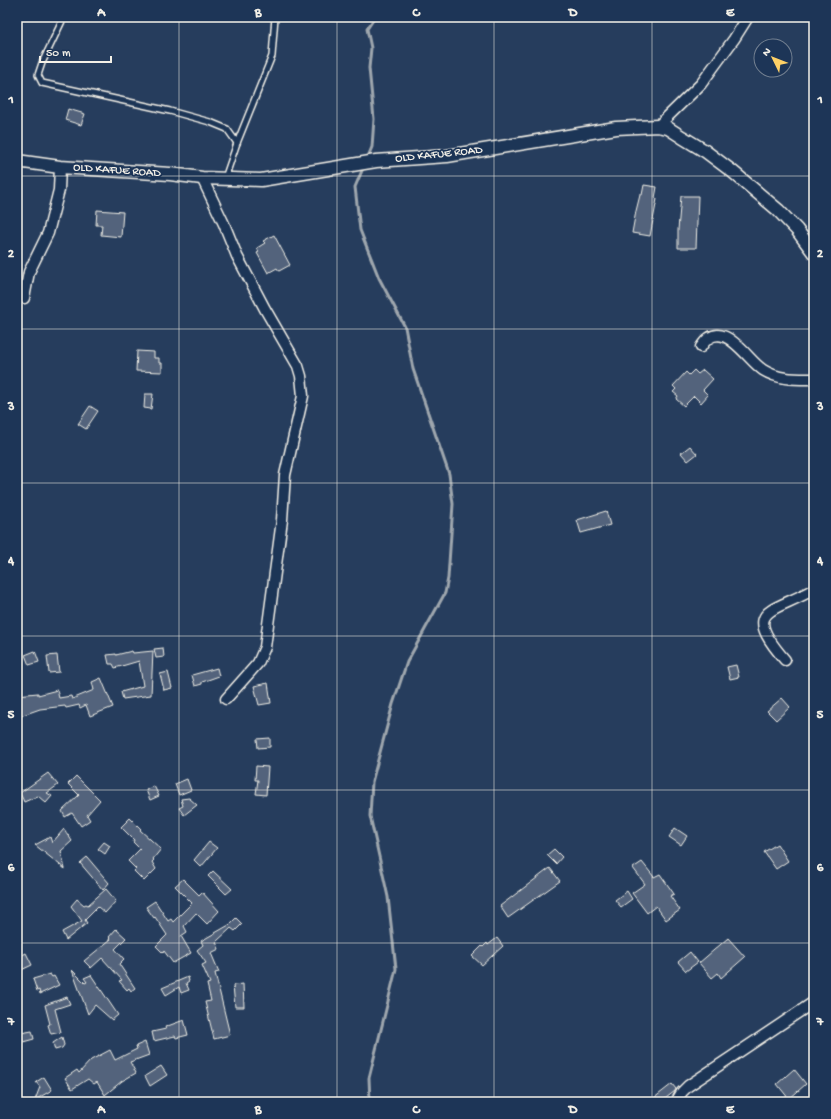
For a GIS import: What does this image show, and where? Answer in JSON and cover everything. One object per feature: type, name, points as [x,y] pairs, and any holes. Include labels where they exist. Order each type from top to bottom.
[{"type":"street","points":[[658,126],[701,84],[734,40],[748,17]]},
{"type":"street","name":"OLD KAFUE ROAD","points":[[17,161],[60,167],[170,174],[202,178],[261,180],[376,161],[447,156],[616,128],[658,126],[668,128],[705,151],[733,172],[778,210],[797,230],[814,253]]},
{"type":"street","points":[[24,298],[30,272],[48,234],[59,190],[60,167]]},
{"type":"street","points":[[202,178],[224,224],[237,256],[265,309],[298,366],[301,376],[303,396],[285,475],[282,520],[265,647],[258,663],[226,699]]},
{"type":"street","points":[[701,347],[710,337],[718,335],[724,336],[735,343],[762,369],[788,379],[814,379]]},
{"type":"street","points":[[785,660],[775,649],[763,628],[762,621],[764,616],[776,607],[814,589]]},
{"type":"street","points":[[676,1102],[688,1086],[814,1002]]},
{"type":"lane","points":[[64,17],[42,63],[38,75],[42,83],[210,122],[227,129],[237,142]]},
{"type":"lane","points":[[224,178],[272,56],[275,17]]},
{"type":"building","points":[[68,109],[85,114],[81,125],[65,120]]},
{"type":"building","points":[[644,185],[657,187],[655,198],[657,199],[650,236],[632,233],[640,195],[642,195]]},
{"type":"building","points":[[681,196],[698,196],[696,248],[678,248]]},
{"type":"building","points":[[97,210],[123,212],[121,237],[101,235],[102,225],[96,225]]},
{"type":"building","points":[[274,235],[290,265],[279,271],[277,268],[268,273],[257,253],[259,252],[257,248],[265,243],[263,241]]},
{"type":"building","points":[[137,351],[154,352],[154,358],[159,358],[159,363],[162,363],[162,372],[136,371]]},
{"type":"building","points":[[694,370],[698,374],[703,370],[713,379],[703,390],[708,395],[701,403],[694,396],[684,406],[676,399],[678,396],[673,392],[676,389],[673,386],[686,372],[689,375]]},
{"type":"building","points":[[145,394],[153,394],[151,409],[144,408]]},
{"type":"building","points":[[90,406],[98,411],[86,429],[78,424]]},
{"type":"building","points":[[690,446],[697,454],[688,461],[681,453]]},
{"type":"building","points":[[606,511],[610,525],[581,533],[577,520]]},
{"type":"building","points":[[163,648],[164,657],[156,658],[154,649]]},
{"type":"building","points":[[35,651],[39,662],[29,665],[25,655]]},
{"type":"building","points":[[132,651],[133,653],[153,651],[151,695],[123,699],[121,692],[143,686],[139,661],[115,668],[113,664],[109,664],[107,655],[116,655]]},
{"type":"building","points":[[57,655],[59,672],[49,673],[47,656]]},
{"type":"building","points":[[736,665],[739,677],[730,679],[727,667]]},
{"type":"building","points":[[217,668],[219,676],[195,686],[192,675]]},
{"type":"building","points":[[168,672],[172,688],[164,690],[160,674]]},
{"type":"building","points":[[101,678],[113,707],[90,716],[86,705],[80,708],[79,705],[66,708],[65,706],[40,709],[23,715],[17,719],[17,695],[38,693],[38,695],[57,690],[59,698],[71,696],[72,699],[94,690],[92,682]]},
{"type":"building","points":[[268,683],[271,703],[259,705],[254,686]]},
{"type":"building","points":[[782,698],[790,707],[776,720],[767,711]]},
{"type":"building","points":[[270,738],[270,747],[258,748],[257,739]]},
{"type":"building","points":[[256,766],[268,767],[266,795],[256,794],[258,780],[255,780]]},
{"type":"building","points":[[48,773],[58,785],[47,793],[52,796],[46,803],[38,796],[24,802],[20,793]]},
{"type":"building","points":[[76,776],[100,800],[87,815],[90,820],[81,826],[72,813],[65,817],[62,811],[79,795],[68,784]]},
{"type":"building","points":[[187,779],[191,790],[179,795],[175,784]]},
{"type":"building","points":[[154,786],[159,796],[150,800],[146,790]]},
{"type":"building","points":[[189,798],[197,805],[184,815],[179,808],[183,806],[181,799]]},
{"type":"building","points":[[130,818],[141,829],[140,830],[161,849],[152,862],[156,869],[144,881],[134,871],[136,869],[128,861],[140,849],[133,842],[134,840],[121,827]]},
{"type":"building","points":[[675,828],[687,836],[681,845],[669,837]]},
{"type":"building","points":[[64,829],[72,841],[61,851],[65,869],[35,845],[50,837],[52,843]]},
{"type":"building","points":[[104,842],[110,846],[105,854],[98,849]]},
{"type":"building","points":[[209,842],[217,848],[201,867],[194,860]]},
{"type":"building","points":[[777,844],[788,861],[776,869],[764,852]]},
{"type":"building","points":[[554,849],[562,857],[556,864],[547,855]]},
{"type":"building","points":[[87,857],[109,883],[103,890],[80,863]]},
{"type":"building","points":[[642,862],[654,877],[660,874],[674,894],[670,896],[680,910],[666,920],[656,906],[647,913],[632,893],[645,884],[633,868]]},
{"type":"building","points":[[550,868],[560,881],[508,918],[500,906]]},
{"type":"building","points":[[213,871],[232,889],[226,894],[208,876]]},
{"type":"building","points":[[183,879],[199,895],[202,892],[219,911],[207,924],[196,913],[184,926],[187,932],[181,936],[191,953],[173,963],[164,951],[163,953],[156,946],[167,935],[146,907],[155,901],[168,921],[171,919],[173,922],[192,903],[175,886]]},
{"type":"building","points":[[106,889],[116,901],[105,913],[98,907],[85,920],[87,923],[66,940],[62,932],[82,921],[71,906],[77,899],[84,905],[88,905]]},
{"type":"building","points":[[627,891],[632,899],[621,907],[615,900]]},
{"type":"building","points":[[236,918],[242,924],[235,931],[231,928],[216,942],[219,949],[211,953],[219,972],[215,973],[230,1035],[214,1039],[205,1002],[211,1001],[207,984],[210,983],[202,965],[206,963],[197,950],[203,945],[201,941],[229,925]]},
{"type":"building","points":[[116,929],[126,938],[115,949],[124,959],[119,964],[135,988],[131,991],[129,988],[127,990],[119,981],[122,980],[102,958],[91,968],[84,961],[111,939],[109,937]]},
{"type":"building","points":[[497,938],[503,946],[482,965],[472,956],[482,946],[483,947],[487,943],[488,945]]},
{"type":"building","points":[[728,938],[745,957],[721,978],[718,973],[712,978],[699,963]]},
{"type":"building","points":[[690,952],[698,962],[686,971],[678,962]]},
{"type":"building","points":[[26,953],[32,965],[17,972],[17,958]]},
{"type":"building","points":[[72,970],[85,983],[87,982],[84,978],[91,975],[118,1015],[112,1020],[95,1005],[88,1014]]},
{"type":"building","points":[[50,974],[52,977],[54,976],[59,985],[40,994],[39,990],[37,991],[33,979]]},
{"type":"building","points":[[188,977],[189,981],[186,983],[189,990],[181,993],[179,987],[166,995],[162,988]]},
{"type":"building","points":[[243,984],[244,1007],[235,1007],[233,985]]},
{"type":"building","points":[[67,997],[70,1004],[55,1009],[61,1032],[51,1034],[45,1005]]},
{"type":"building","points":[[184,1020],[188,1035],[176,1038],[175,1036],[154,1041],[152,1032],[166,1029],[165,1027]]},
{"type":"building","points":[[32,1031],[34,1039],[23,1042],[21,1033]]},
{"type":"building","points":[[62,1037],[64,1045],[62,1048],[55,1050],[53,1043]]},
{"type":"building","points":[[145,1042],[149,1055],[130,1062],[136,1073],[122,1081],[105,1095],[97,1082],[94,1084],[88,1079],[72,1089],[65,1078],[77,1070],[79,1073],[91,1060],[110,1050],[115,1060],[137,1049],[136,1046]]},
{"type":"building","points":[[161,1066],[167,1075],[150,1086],[145,1076]]},
{"type":"building","points":[[794,1069],[806,1084],[789,1099],[777,1084]]},
{"type":"building","points":[[44,1077],[52,1090],[35,1100],[40,1087],[36,1082]]},
{"type":"building","points":[[672,1084],[676,1089],[675,1091],[661,1102],[649,1102]]},
{"type":"waterway","points":[[367,159],[372,147],[374,119],[369,68],[371,48],[367,29],[375,17]]},
{"type":"waterway","points":[[364,166],[355,187],[360,230],[379,278],[405,327],[413,369],[449,474],[453,504],[448,578],[445,593],[407,662],[393,704],[372,782],[370,816],[388,897],[396,969],[369,1078],[370,1102]]}]
